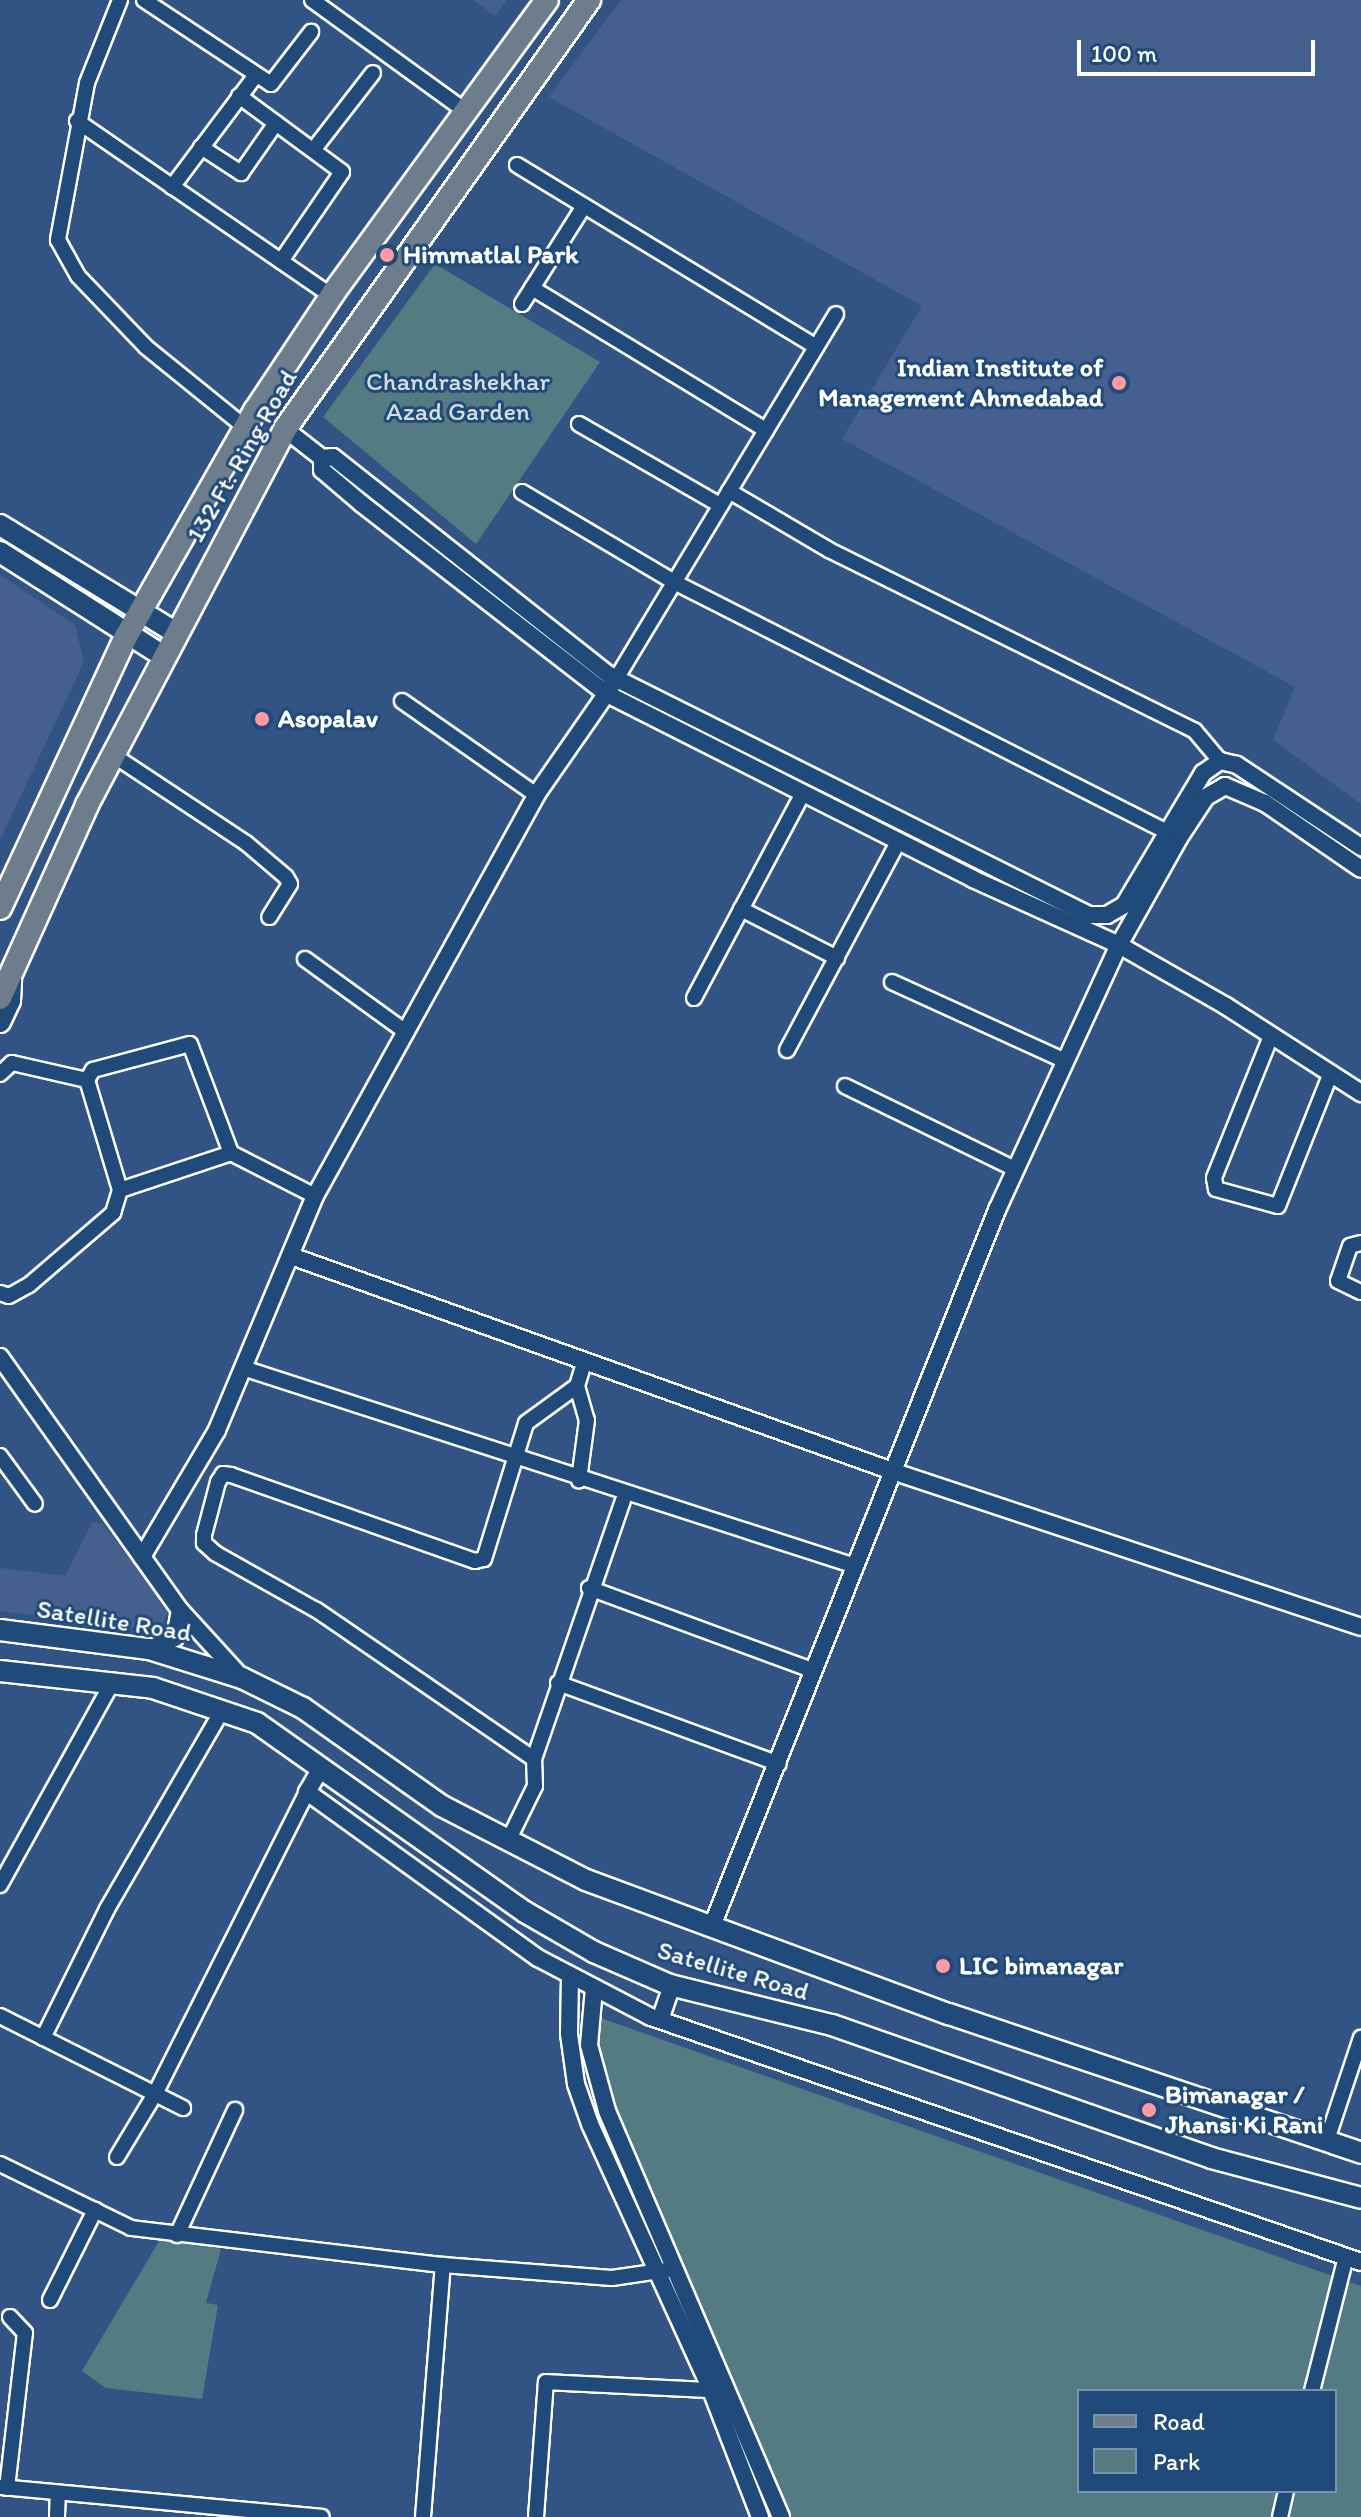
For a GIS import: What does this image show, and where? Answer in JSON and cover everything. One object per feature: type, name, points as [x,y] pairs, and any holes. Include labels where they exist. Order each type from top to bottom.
[{"type":"main road","name":"132 Ft. Ring Road","points":[[127,635],[246,428],[332,296],[547,0]]},
{"type":"main road","name":"132 Ft. Ring Road","points":[[163,656],[285,429],[589,0]]},
{"type":"main road","points":[[0,525],[176,633]]},
{"type":"main road","points":[[0,552],[163,656],[113,755],[5,987],[10,1001],[0,1022]]},
{"type":"main road","points":[[0,908],[127,635]]},
{"type":"main road","name":"Satellite Road","points":[[0,1630],[149,1649],[242,1678],[303,1708],[442,1806],[586,1880],[949,2014],[1361,2153]]},
{"type":"main road","name":"Satellite Road","points":[[0,1671],[153,1688],[223,1709],[257,1723],[525,1912],[594,1952],[672,1985],[832,2025],[1211,2158],[1361,2198]]},
{"type":"street","points":[[120,0],[77,121],[58,240],[78,276],[146,347],[246,428]]},
{"type":"street","points":[[144,0],[271,84],[311,32]]},
{"type":"street","points":[[312,0],[467,112]]},
{"type":"street","points":[[314,149],[373,73]]},
{"type":"street","points":[[172,187],[256,75]]},
{"type":"street","points":[[239,96],[342,172],[281,261]]},
{"type":"street","points":[[77,121],[332,296]]},
{"type":"street","points":[[201,147],[241,173],[276,123]]},
{"type":"street","points":[[517,165],[816,347]]},
{"type":"street","points":[[522,304],[584,206]]},
{"type":"street","points":[[532,288],[766,430]]},
{"type":"street","points":[[142,1557],[217,1430],[315,1196],[536,795],[607,694],[836,314]]},
{"type":"street","points":[[579,424],[720,505]]},
{"type":"street","points":[[285,429],[322,458],[333,457],[616,679],[1089,915],[1107,915],[1124,905],[1203,773],[1220,761],[1237,765],[1361,847]]},
{"type":"street","points":[[322,458],[322,470],[362,504],[607,694],[802,795],[1119,945],[1361,1093]]},
{"type":"street","points":[[729,491],[829,550],[1195,731],[1220,761],[1225,786]]},
{"type":"street","points":[[522,492],[674,582],[1167,832]]},
{"type":"street","points":[[402,701],[536,795]]},
{"type":"street","points":[[113,755],[246,843],[286,877],[290,884],[269,917]]},
{"type":"street","points":[[1225,786],[1265,803],[1361,869]]},
{"type":"street","points":[[712,1926],[779,1764],[892,1471],[1015,1169],[1063,1060],[1119,945],[1206,797],[1225,786]]},
{"type":"street","points":[[694,998],[802,795]]},
{"type":"street","points":[[787,1050],[898,842]]},
{"type":"street","points":[[741,909],[837,958]]},
{"type":"street","points":[[1107,915],[1119,945]]},
{"type":"street","points":[[305,959],[406,1032]]},
{"type":"street","points":[[892,982],[1063,1060]]},
{"type":"street","points":[[1271,1036],[1214,1178],[1216,1189],[1278,1206],[1330,1075]]},
{"type":"street","points":[[0,1293],[9,1296],[29,1285],[113,1213],[120,1190],[87,1080],[93,1070],[190,1044],[231,1153],[315,1196]]},
{"type":"street","points":[[0,1074],[12,1063],[87,1080]]},
{"type":"street","points":[[845,1086],[1015,1169]]},
{"type":"street","points":[[120,1190],[231,1153]]},
{"type":"street","points":[[1361,1243],[1350,1246],[1338,1281],[1361,1292]]},
{"type":"street","points":[[291,1256],[892,1471],[1361,1627]]},
{"type":"street","points":[[0,1357],[180,1610],[242,1678]]},
{"type":"street","points":[[579,1480],[587,1420],[577,1386],[584,1363]]},
{"type":"street","points":[[243,1368],[625,1495],[855,1566]]},
{"type":"street","points":[[534,1759],[341,1626],[204,1543],[218,1482],[223,1474],[475,1561],[484,1559],[512,1458],[526,1423],[577,1386]]},
{"type":"street","points":[[0,1456],[35,1504]]},
{"type":"street","points":[[508,1841],[535,1786],[534,1759],[589,1588],[625,1495]]},
{"type":"street","points":[[589,1588],[814,1671]]},
{"type":"street","points":[[149,1649],[175,1638],[180,1610]]},
{"type":"street","points":[[0,1885],[112,1683]]},
{"type":"street","points":[[558,1683],[779,1764]]},
{"type":"street","points":[[43,2038],[107,1909],[223,1709]]},
{"type":"street","points":[[117,2157],[155,2094],[321,1768]]},
{"type":"street","points":[[307,1792],[570,1976],[660,2020],[1354,2260],[1313,2389]]},
{"type":"street","points":[[570,1976],[569,2034],[576,2084],[654,2273],[711,2390],[760,2517]]},
{"type":"street","points":[[660,2020],[672,1985]]},
{"type":"street","points":[[594,1988],[588,2022],[594,2070],[674,2269],[726,2380],[781,2517]]},
{"type":"street","points":[[0,2016],[183,2108]]},
{"type":"street","points":[[1326,2143],[1361,2038]]},
{"type":"street","points":[[177,2235],[235,2110]]},
{"type":"street","points":[[0,2164],[131,2228],[443,2265],[612,2278],[674,2269]]},
{"type":"street","points":[[50,2300],[95,2210]]},
{"type":"street","points":[[423,2517],[443,2265]]},
{"type":"street","points":[[10,2317],[25,2333],[3,2488],[322,2517]]},
{"type":"street","points":[[536,2517],[546,2382],[711,2390]]},
{"type":"street","points":[[57,2517],[58,2493]]},
{"type":"street","points":[[1280,2517],[1286,2493]]},
{"type":"shaded area","points":[[473,0],[507,0],[495,16]]},
{"type":"shaded area","name":"Indian Institute of Management Ahmedabad","points":[[621,0],[1361,0],[1361,804],[1273,740],[1295,687],[842,439],[922,306],[549,97]]},
{"type":"shaded area","points":[[0,575],[75,625],[84,662],[0,840]]},
{"type":"shaded area","points":[[92,1522],[102,1523],[169,1609],[159,1632],[0,1611],[0,1568],[65,1576]]},
{"type":"green space","name":"Chandrashekhar Azad Garden","points":[[435,264],[600,362],[476,544],[323,417]]},
{"type":"green space","points":[[581,2011],[1361,2286],[1361,2517],[768,2517],[748,2454],[597,2116],[580,2053]]},
{"type":"green space","points":[[162,2236],[221,2249],[206,2303],[218,2305],[202,2399],[106,2388],[82,2371]]},
{"type":"place","name":"Himmatlal Park","points":[[387,255]]},
{"type":"place","name":"Indian Institute of Management Ahmedabad","points":[[1119,383]]},
{"type":"place","name":"Asopalav","points":[[262,719]]},
{"type":"place","name":"LIC bimanagar","points":[[943,1966]]},
{"type":"place","name":"Bimanagar / Jhansi Ki Rani","points":[[1149,2110]]}]
